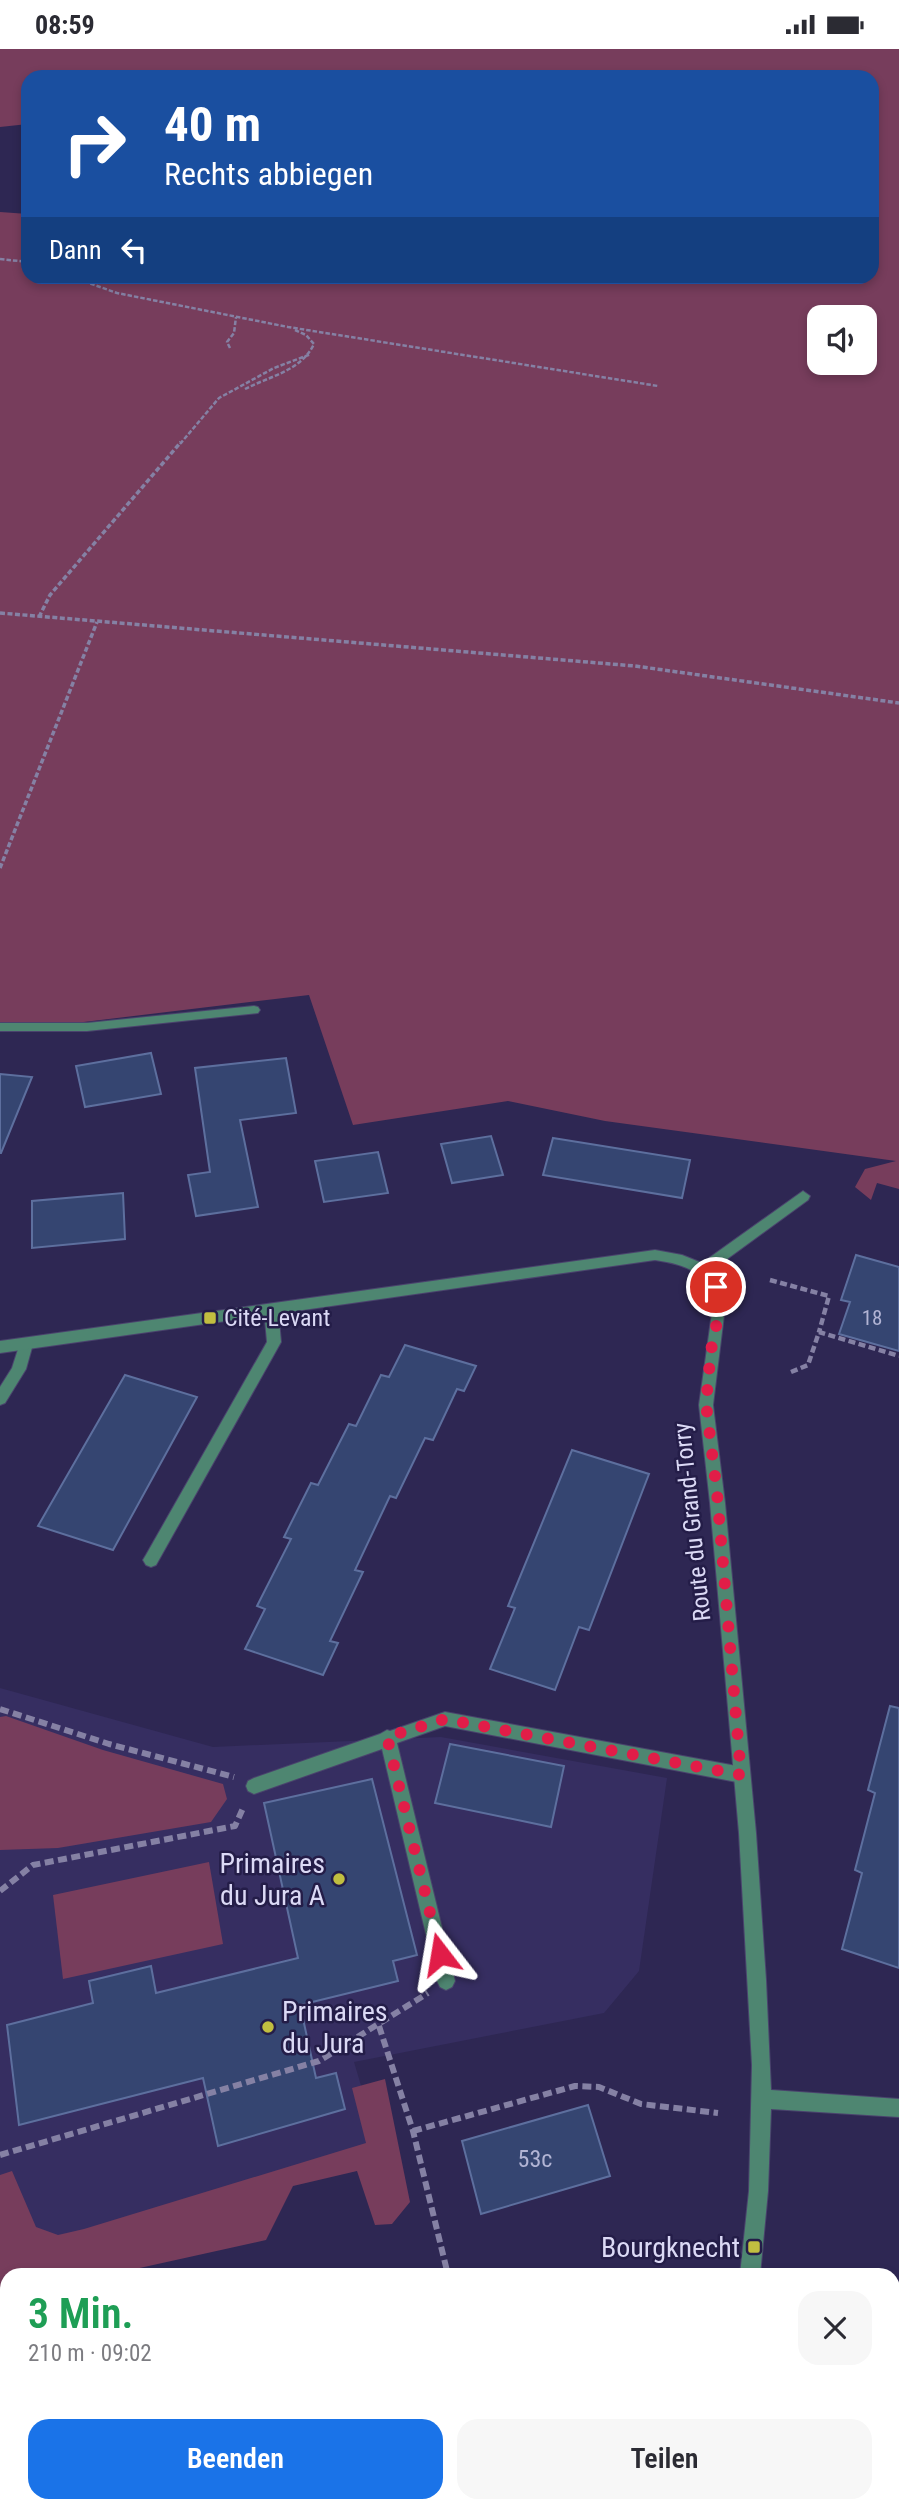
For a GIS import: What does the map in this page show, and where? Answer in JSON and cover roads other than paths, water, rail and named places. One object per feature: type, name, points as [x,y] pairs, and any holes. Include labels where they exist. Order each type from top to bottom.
[{"type":"street","points":[[0,1027],[87,1027],[254,1010]]},
{"type":"street","points":[[0,1347],[655,1255],[679,1257],[701,1271],[803,1196]]},
{"type":"street","name":"Route du Grand-Torry","points":[[701,1271],[716,1287],[720,1308],[711,1350],[706,1404],[717,1493],[750,1867],[763,2099],[751,2268]]},
{"type":"street","points":[[151,1560],[274,1342],[271,1309]]},
{"type":"street","points":[[0,1399],[19,1369],[26,1345]]},
{"type":"street","points":[[254,1786],[387,1737],[445,1719],[741,1775]]},
{"type":"street","points":[[387,1737],[446,1981]]},
{"type":"street","points":[[763,2099],[899,2108]]},
{"type":"place","name":"Cité-Levant","points":[[210,1318]]},
{"type":"place","name":"Primaires du Jura A","points":[[339,1879]]},
{"type":"place","name":"Primaires du Jura","points":[[268,2027]]},
{"type":"place","name":"Bourgknecht","points":[[754,2247]]}]
